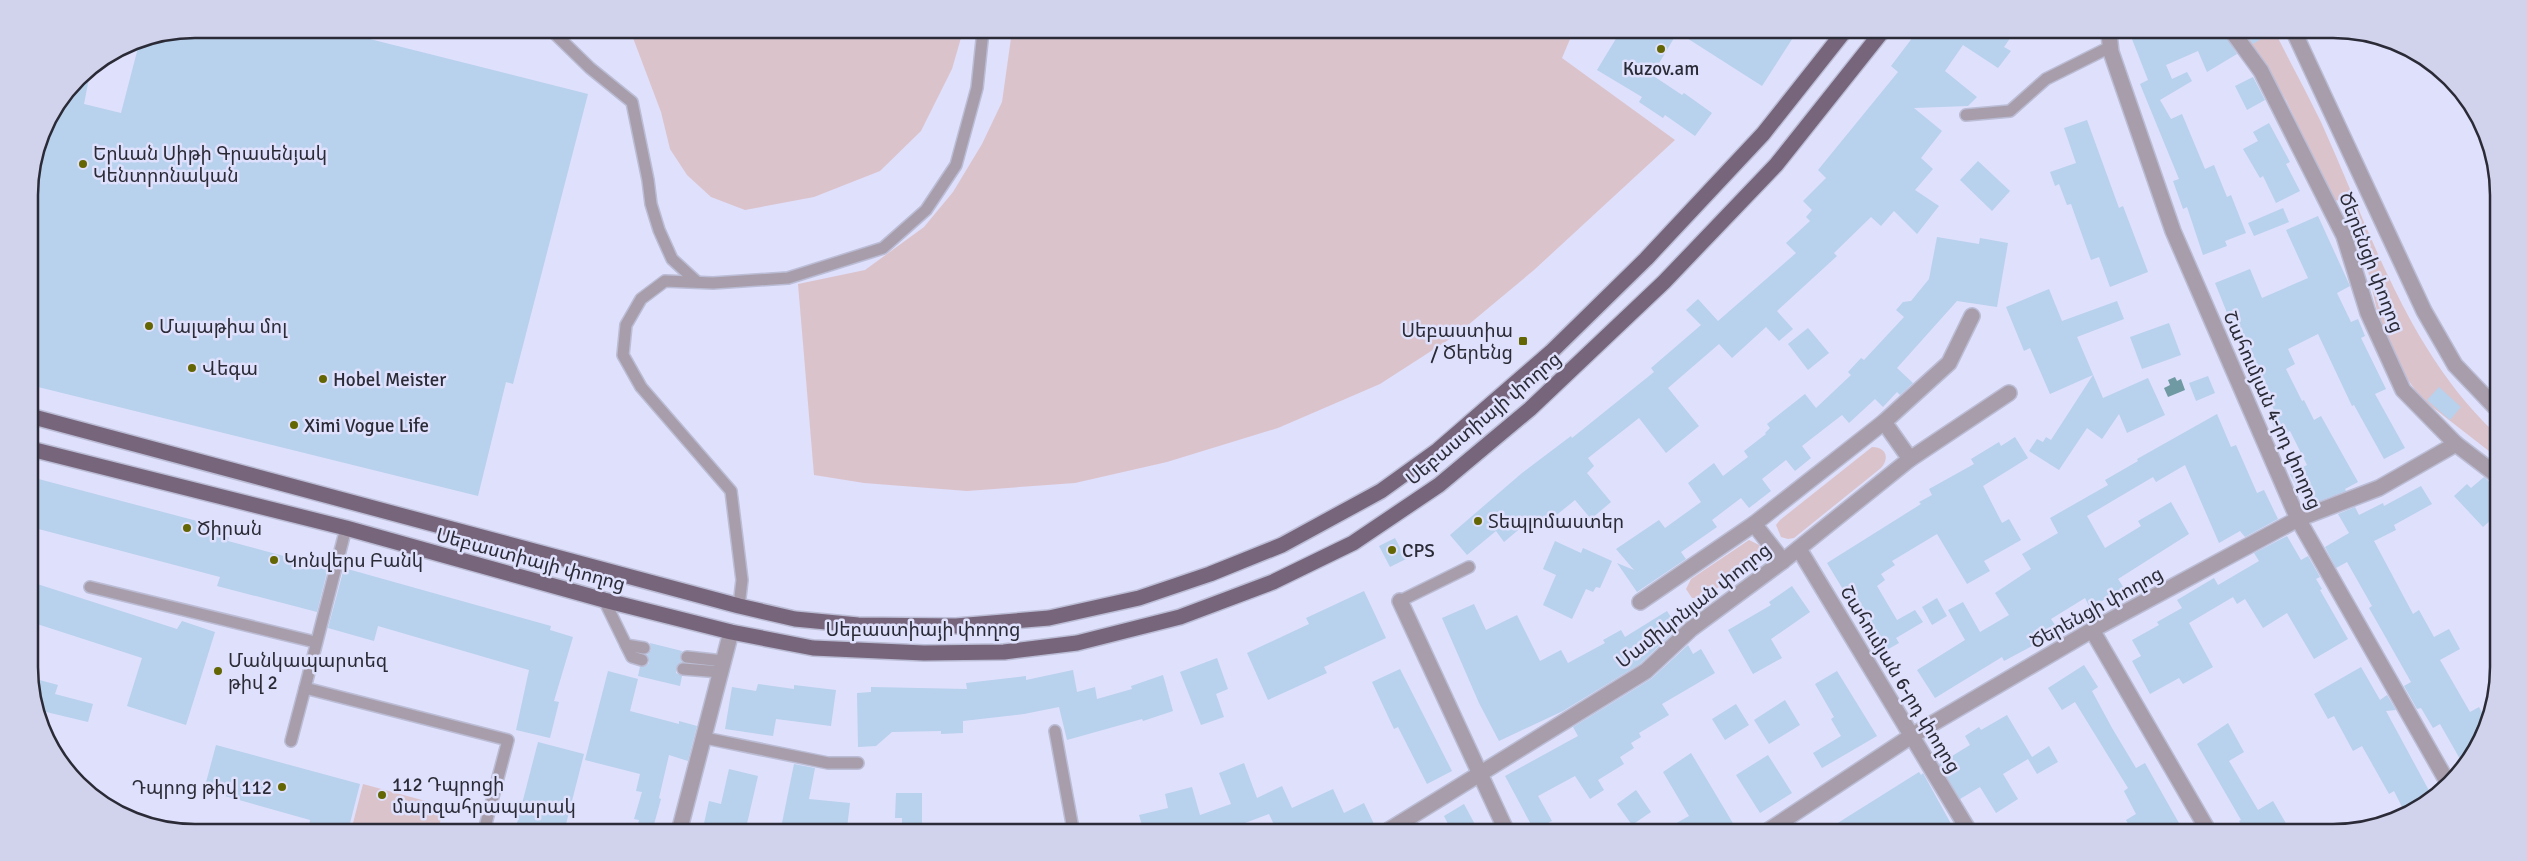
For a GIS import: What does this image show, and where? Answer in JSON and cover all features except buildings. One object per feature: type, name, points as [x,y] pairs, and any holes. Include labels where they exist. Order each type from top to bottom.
[{"type":"main road","name":"Սեբաստիայի փողոց","points":[[38,418],[739,606],[795,619],[858,625],[956,626],[1049,618],[1139,598],[1210,574],[1282,545],[1381,490],[1438,450],[1551,352],[1646,259],[1764,134],[1839,38]]},
{"type":"main road","name":"Սեբաստիայի փողոց","points":[[38,451],[346,528],[604,600],[730,632],[813,648],[924,652],[1004,652],[1077,643],[1198,610],[1273,582],[1353,543],[1439,485],[1530,408],[1664,282],[1776,165],[1877,38]]},
{"type":"street","name":"Ծերենցի փողոց","points":[[2237,38],[2262,71],[2344,236],[2368,313],[2403,390],[2456,444],[2490,470]]},
{"type":"street","name":"Ծերենցի փողոց","points":[[2297,38],[2424,311],[2455,365],[2490,402]]},
{"type":"street","name":"Շահումյան 4-րդ փողոց","points":[[2110,41],[2173,231],[2298,519],[2444,776]]},
{"type":"street","points":[[1640,602],[1754,524],[1884,422],[1949,363],[1972,316]]},
{"type":"street","name":"Մամիկոնյան փողոց","points":[[1399,823],[1479,772],[1646,671],[1691,628],[1799,549],[1910,459],[2008,393]]},
{"type":"street","points":[[1884,422],[1910,459]]},
{"type":"street","name":"Ծերենցի փողոց","points":[[1780,823],[1913,735],[2092,630],[2298,519],[2379,488],[2456,444]]},
{"type":"street","points":[[1754,524],[1783,561]]},
{"type":"street","name":"Շահումյան 6-րդ փողոց","points":[[1799,549],[1913,735],[1964,823]]},
{"type":"street","points":[[1400,601],[1503,823]]},
{"type":"street","points":[[2092,630],[2204,823]]},
{"type":"street","points":[[681,824],[705,738],[730,632]]},
{"type":"lane","points":[[559,38],[590,68],[632,102],[648,180],[650,204],[659,230],[672,259],[697,282]]},
{"type":"lane","points":[[739,606],[742,580],[731,491],[641,387],[623,355],[626,325],[641,299],[665,281],[697,282],[788,278],[883,248],[926,210],[956,166],[976,88],[982,38]]},
{"type":"lane","points":[[1966,114],[2010,111],[2046,79],[2110,41]]},
{"type":"lane","points":[[291,741],[315,642],[346,528]]},
{"type":"lane","points":[[1400,601],[1469,567]]},
{"type":"lane","points":[[90,586],[315,642]]},
{"type":"lane","points":[[604,600],[626,644],[643,654]]},
{"type":"lane","points":[[687,657],[722,666]]},
{"type":"lane","points":[[683,669],[722,666]]},
{"type":"lane","points":[[305,688],[508,740],[486,824]]},
{"type":"lane","points":[[1055,731],[1072,824]]},
{"type":"lane","points":[[705,738],[828,763],[858,763]]},
{"type":"shaded area","points":[[633,38],[961,38],[952,69],[921,131],[880,171],[814,197],[745,210],[711,197],[687,175],[670,149],[661,112]]},
{"type":"shaded area","points":[[1011,38],[1570,38],[1562,58],[1675,140],[1534,270],[1456,335],[1380,384],[1278,428],[1167,462],[1075,483],[967,491],[864,483],[814,475],[798,284],[865,270],[924,227],[953,192],[982,144],[1002,102]]},
{"type":"shaded area","points":[[2247,38],[2278,38],[2321,122],[2374,245],[2414,325],[2437,363],[2463,399],[2490,428],[2490,452],[2431,406],[2418,394],[2406,377],[2380,324],[2368,271],[2340,200],[2333,201],[2286,100]]},
{"type":"shaded area","points":[[2175,377],[2177,381],[2181,379],[2185,390],[2168,397],[2164,388],[2170,385],[2168,380]]},
{"type":"shaded area","points":[[1872,447],[1881,449],[1885,454],[1884,464],[1881,468],[1794,538],[1781,537],[1776,525],[1780,520]]},
{"type":"shaded area","points":[[1749,540],[1759,545],[1761,556],[1757,561],[1703,598],[1692,598],[1686,589],[1691,579]]},
{"type":"shaded area","name":"112 Դպրոցի մարզահրապարակ","points":[[363,784],[444,806],[440,824],[353,824]]},
{"type":"place","name":"Kuzov.am","points":[[1661,49]]},
{"type":"place","name":"Երևան Սիթի Գրասենյակ Կենտրոնական","points":[[83,164]]},
{"type":"place","name":"Մալաթիա մոլ","points":[[149,326]]},
{"type":"place","name":"Սեբաստիա / Ծերենց","points":[[1523,341]]},
{"type":"place","name":"Վեգա","points":[[192,368]]},
{"type":"place","name":"Hobel Meister","points":[[323,379]]},
{"type":"place","name":"Ximi Vogue Life","points":[[294,425]]},
{"type":"place","name":"Տեպլոմաստեր","points":[[1478,521]]},
{"type":"place","name":"Ծիրան","points":[[187,528]]},
{"type":"place","name":"CPS","points":[[1392,550]]},
{"type":"place","name":"Կոնվերս Բանկ","points":[[274,560]]},
{"type":"place","name":"Մանկապարտեզ թիվ 2","points":[[218,671]]},
{"type":"place","name":"Դպրոց թիվ 112","points":[[282,787]]},
{"type":"place","name":"112 Դպրոցի մարզահրապարակ","points":[[382,795]]}]
